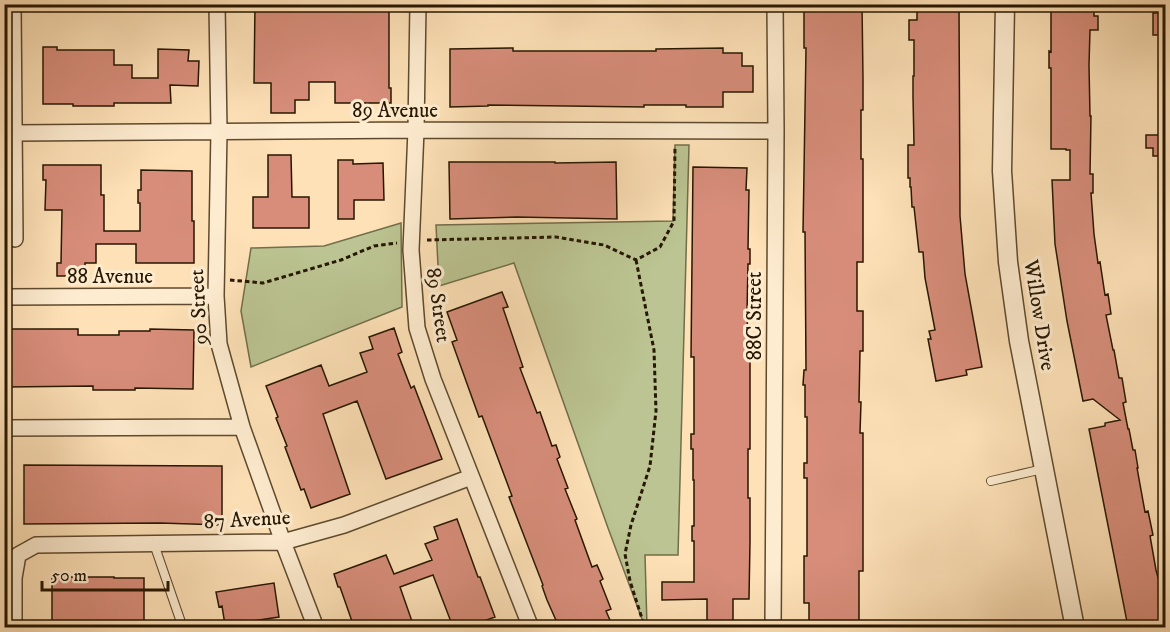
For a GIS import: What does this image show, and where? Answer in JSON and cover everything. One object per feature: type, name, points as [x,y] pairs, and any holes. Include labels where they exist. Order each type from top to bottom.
[{"type":"street","points":[[13,4],[15,239]]},
{"type":"street","name":"90 Street","points":[[217,4],[219,131],[216,296],[219,344],[242,428],[316,627]]},
{"type":"street","name":"89 Street","points":[[418,4],[411,240],[417,328],[432,379],[531,627]]},
{"type":"street","name":"88C Street","points":[[773,627],[775,4]]},
{"type":"street","name":"Willow Drive","points":[[1005,4],[1002,171],[1008,262],[1019,341],[1075,627]]},
{"type":"street","name":"89 Avenue","points":[[14,133],[416,130],[776,131]]},
{"type":"street","name":"88 Avenue","points":[[4,297],[216,296]]},
{"type":"street","points":[[4,428],[242,428]]},
{"type":"street","name":"87 Avenue","points":[[14,627],[14,578],[18,555],[36,545],[283,542],[344,525],[471,477]]},
{"type":"lane","points":[[991,481],[1044,469]]},
{"type":"lane","points":[[153,544],[183,627]]},
{"type":"path","points":[[636,260],[660,247],[674,221],[675,146]]},
{"type":"path","points":[[216,279],[263,283],[341,260],[374,246],[411,240],[556,237],[604,244],[636,260]]},
{"type":"path","points":[[636,260],[654,350],[656,411],[650,466],[631,525],[625,554],[630,581],[645,627]]},
{"type":"green space","points":[[675,145],[689,145],[678,555],[645,555],[647,627],[645,627],[514,263],[439,286],[436,225],[673,221]]},
{"type":"green space","points":[[401,223],[402,307],[251,367],[241,311],[251,248],[324,246]]},
{"type":"building","points":[[255,4],[389,4],[391,103],[335,103],[335,82],[309,82],[309,100],[295,100],[295,113],[271,113],[271,83],[254,83]]},
{"type":"building","points":[[804,4],[862,4],[863,262],[857,262],[857,311],[863,311],[859,402],[861,402],[860,433],[863,433],[863,571],[859,571],[859,627],[809,627],[809,603],[804,603],[804,556],[807,556],[807,478],[804,478],[804,463],[807,463],[807,417],[805,417],[805,385],[803,385],[804,370],[806,370],[805,232],[803,232],[806,48],[804,48]]},
{"type":"building","points":[[917,4],[959,4],[960,216],[965,274],[982,367],[966,370],[967,375],[936,381],[928,339],[931,339],[929,331],[935,330],[925,278],[923,252],[919,252],[910,178],[908,178],[908,145],[914,145],[914,40],[909,40],[909,20],[917,20]]},
{"type":"building","points":[[1051,4],[1094,4],[1094,16],[1098,16],[1098,30],[1090,30],[1089,65],[1090,174],[1093,174],[1093,193],[1091,193],[1094,234],[1105,295],[1108,294],[1111,314],[1106,315],[1119,378],[1122,378],[1126,402],[1123,403],[1128,429],[1133,450],[1135,450],[1145,512],[1148,511],[1153,535],[1150,536],[1166,607],[1166,627],[1147,627],[1146,624],[1128,627],[1089,429],[1120,420],[1093,399],[1083,401],[1067,321],[1055,244],[1052,180],[1070,180],[1070,150],[1051,149],[1049,51],[1051,52]]},
{"type":"building","points":[[1153,13],[1166,13],[1166,35],[1153,35]]},
{"type":"building","points":[[43,47],[57,47],[57,50],[114,50],[114,65],[132,65],[132,78],[158,78],[158,49],[189,50],[188,61],[199,61],[198,86],[170,85],[171,103],[114,103],[114,106],[43,104]]},
{"type":"building","points":[[513,48],[513,51],[656,51],[656,49],[723,48],[723,53],[742,53],[742,66],[753,66],[753,92],[723,92],[723,107],[488,105],[450,107],[450,49]]},
{"type":"building","points":[[1146,135],[1166,135],[1166,156],[1153,156],[1153,148],[1146,148]]},
{"type":"building","points":[[268,155],[291,155],[292,197],[309,197],[309,228],[253,228],[253,197],[268,197]]},
{"type":"building","points":[[338,160],[353,160],[353,164],[383,163],[384,200],[354,200],[354,219],[338,219]]},
{"type":"building","points":[[449,162],[616,162],[617,219],[517,217],[450,219]]},
{"type":"building","points":[[43,165],[101,165],[104,231],[140,231],[138,190],[141,190],[141,170],[192,171],[194,263],[136,263],[136,244],[96,244],[96,263],[85,263],[85,276],[57,276],[57,263],[61,263],[62,210],[45,210],[46,180],[43,180]]},
{"type":"building","points":[[693,167],[747,168],[746,190],[749,190],[750,264],[748,264],[747,313],[748,341],[750,341],[749,599],[733,599],[733,627],[707,627],[707,599],[662,600],[662,582],[694,582],[692,526],[694,526],[694,480],[693,449],[691,449],[691,434],[694,434],[694,357],[691,357]]},
{"type":"building","points":[[502,292],[508,307],[503,308],[523,367],[520,368],[537,413],[540,412],[552,446],[556,445],[560,457],[557,459],[568,488],[565,489],[577,519],[575,520],[592,567],[597,565],[603,579],[600,581],[611,609],[606,611],[613,627],[559,627],[509,497],[512,496],[482,416],[479,417],[452,342],[457,340],[447,312]]},
{"type":"building","points":[[394,328],[402,352],[398,354],[411,388],[414,386],[442,459],[386,479],[357,401],[323,414],[350,494],[311,508],[304,489],[301,490],[285,447],[287,446],[276,418],[278,417],[266,386],[321,365],[329,386],[367,372],[360,353],[373,349],[369,337]]},
{"type":"building","points":[[5,329],[78,329],[78,335],[119,335],[119,331],[150,331],[150,329],[194,330],[193,389],[93,390],[93,386],[6,387]]},
{"type":"building","points":[[24,465],[222,466],[222,525],[24,524]]},
{"type":"building","points":[[457,519],[495,617],[467,627],[453,627],[433,575],[400,587],[414,627],[354,627],[334,574],[386,555],[394,574],[432,560],[425,544],[438,539],[434,527]]},
{"type":"building","points":[[52,577],[144,578],[144,627],[52,627]]},
{"type":"building","points":[[274,583],[279,617],[225,625],[222,606],[219,607],[216,592]]}]
